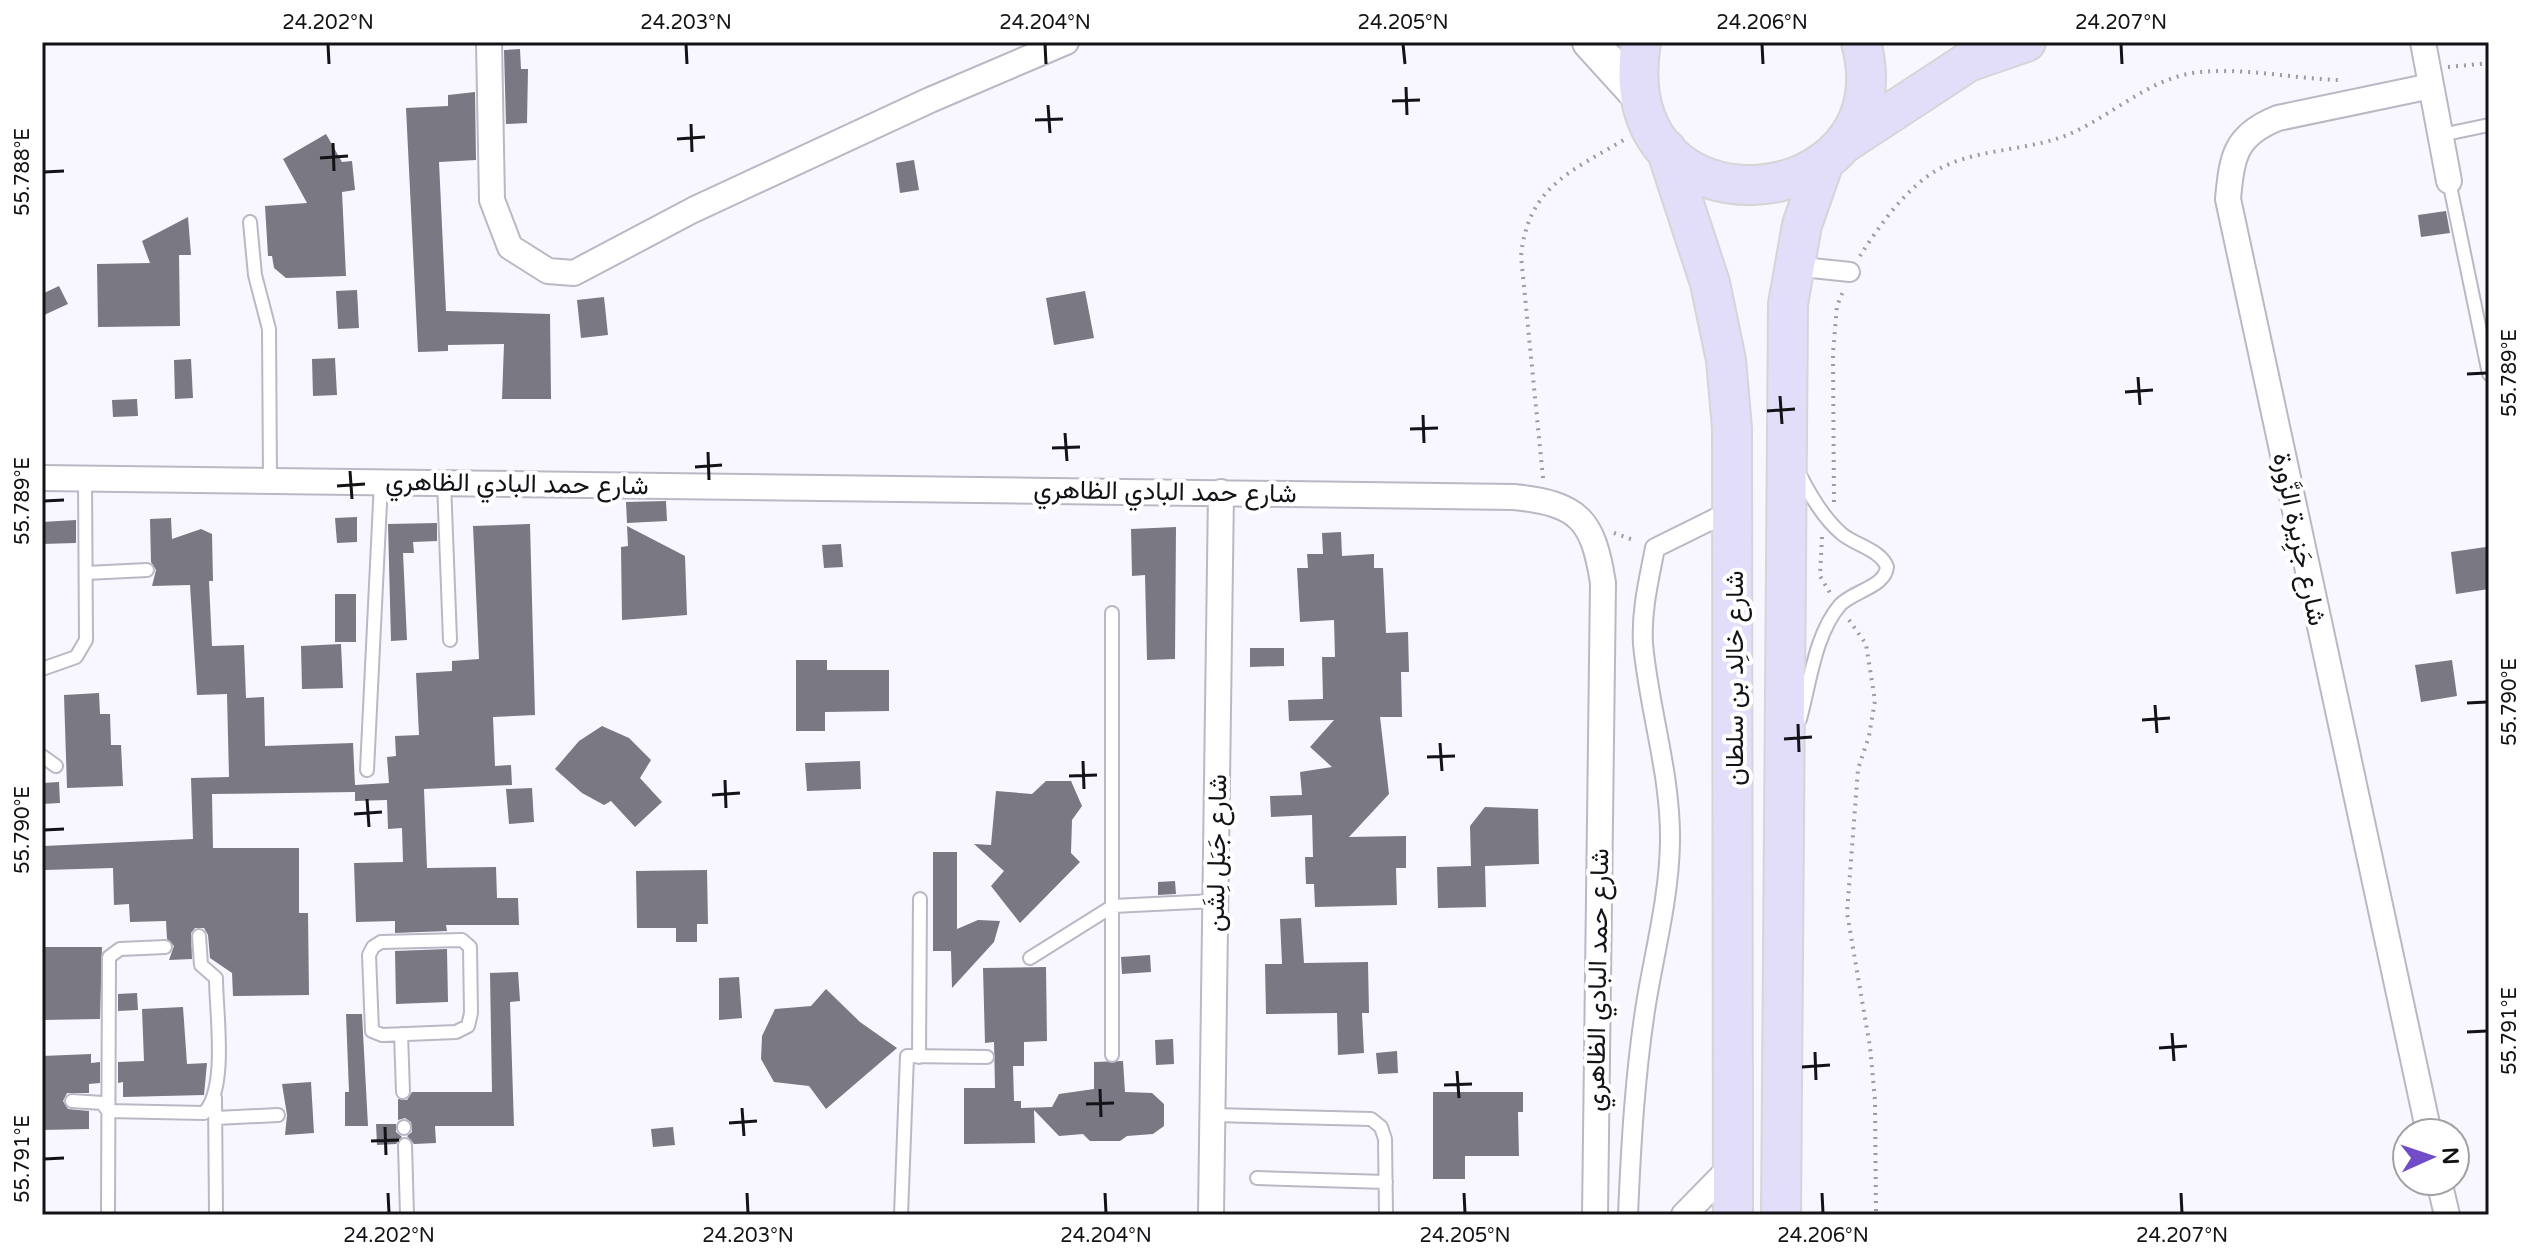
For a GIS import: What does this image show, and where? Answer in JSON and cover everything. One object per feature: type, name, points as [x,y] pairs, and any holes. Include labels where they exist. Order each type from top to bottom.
[{"type":"main road","points":[[1590,42],[1693,172],[1725,185],[1749,187],[1794,180],[1968,62],[2026,42]]},
{"type":"main road","name":"شارع خالِد بن سلطان","points":[[1641,42],[1637,68],[1652,124],[1710,283],[1726,360],[1734,509],[1733,1215]]},
{"type":"main road","name":"شارع خالِد بن سلطان","points":[[1781,1215],[1788,304],[1802,225],[1832,154],[1857,119],[1865,89],[1861,42]]},
{"type":"street","points":[[489,42],[492,200],[510,247],[548,271],[574,273],[707,203],[930,100],[1066,42]]},
{"type":"street","points":[[2423,42],[2449,181]]},
{"type":"street","name":"شارع جَزِيرة الزَّورة","points":[[2426,1117],[2228,199],[2231,165],[2241,141],[2258,126],[2430,77]]},
{"type":"street","points":[[1793,266],[1850,272]]},
{"type":"street","name":"شارع حمد البادي الظاهري","points":[[42,478],[1221,492],[1545,500],[1569,508],[1586,523],[1597,545],[1603,583],[1595,1215]]},
{"type":"street","name":"شارع جَبَل لِشَن","points":[[1211,1215],[1221,492]]},
{"type":"street","points":[[1628,1215],[1632,1122],[1646,1003],[1666,909],[1670,841],[1662,746],[1643,642],[1644,606],[1655,548],[1734,509]]},
{"type":"street","points":[[1684,1215],[1733,1165]]},
{"type":"lane","points":[[2441,135],[2489,125]]},
{"type":"lane","points":[[2449,181],[2489,374]]},
{"type":"lane","points":[[250,222],[255,275],[269,329],[270,480]]},
{"type":"lane","points":[[1784,776],[1821,643],[1839,606],[1856,592],[1880,582],[1887,567],[1881,557],[1850,540],[1827,520],[1804,483],[1787,441]]},
{"type":"lane","points":[[42,669],[62,664],[82,650],[87,632],[85,479]]},
{"type":"lane","points":[[367,770],[381,482]]},
{"type":"lane","points":[[444,482],[450,640]]},
{"type":"lane","points":[[86,573],[147,570]]},
{"type":"lane","points":[[1112,613],[1112,1055]]},
{"type":"lane","points":[[42,756],[56,766]]},
{"type":"lane","points":[[919,1057],[920,899]]},
{"type":"lane","points":[[1030,958],[1113,906],[1215,901]]},
{"type":"lane","points":[[199,936],[201,965],[216,978],[216,1215]]},
{"type":"lane","points":[[466,941],[470,947],[471,1013],[468,1026],[456,1032],[401,1034],[377,1034],[370,1026],[370,950],[381,942],[466,941]]},
{"type":"lane","points":[[108,1215],[109,957],[120,949],[165,947]]},
{"type":"lane","points":[[401,1034],[403,1092]]},
{"type":"lane","points":[[901,1215],[907,1056],[987,1057]]},
{"type":"lane","points":[[108,1111],[192,1115],[204,1113],[215,1096]]},
{"type":"lane","points":[[72,1101],[102,1103],[108,1111]]},
{"type":"lane","points":[[216,1118],[278,1115]]},
{"type":"lane","points":[[1213,1115],[1371,1119],[1384,1132],[1386,1215]]},
{"type":"lane","points":[[405,1145],[407,1215]]},
{"type":"lane","points":[[1257,1178],[1386,1182]]},
{"type":"path","points":[[2430,77],[2489,63]]},
{"type":"path","points":[[1876,1215],[1876,1115],[1870,1047],[1847,913],[1858,769],[1869,736],[1875,701],[1866,644],[1820,576],[1820,543],[1836,496],[1833,353],[1837,306],[1850,272],[1902,201],[1937,170],[1973,157],[2059,138],[2162,82],[2193,73],[2235,72],[2348,80]]},
{"type":"path","points":[[1545,500],[1521,256],[1524,232],[1532,210],[1546,190],[1565,175],[1652,124]]},
{"type":"path","points":[[1586,523],[1655,548]]},
{"type":"building","points":[[520,49],[521,69],[528,69],[527,123],[506,124],[504,50]]},
{"type":"building","points":[[475,92],[476,160],[439,162],[446,311],[550,314],[551,399],[502,399],[504,344],[448,345],[448,351],[418,352],[406,108],[448,106],[448,95]]},
{"type":"building","points":[[326,134],[342,162],[352,161],[355,190],[342,192],[346,276],[286,278],[274,268],[272,256],[268,256],[265,206],[307,203],[283,159]]},
{"type":"building","points":[[914,160],[919,190],[900,193],[896,163]]},
{"type":"building","points":[[2446,211],[2450,233],[2421,237],[2418,215]]},
{"type":"building","points":[[188,217],[191,255],[179,255],[180,326],[98,327],[97,264],[150,263],[142,241]]},
{"type":"building","points":[[59,286],[68,304],[42,316],[42,294]]},
{"type":"building","points":[[357,290],[359,328],[338,329],[336,291]]},
{"type":"building","points":[[1085,291],[1094,338],[1054,345],[1046,298]]},
{"type":"building","points":[[604,297],[608,335],[581,338],[577,300]]},
{"type":"building","points":[[335,358],[337,395],[313,396],[312,359]]},
{"type":"building","points":[[191,359],[193,398],[175,399],[174,360]]},
{"type":"building","points":[[137,399],[138,416],[113,417],[112,400]]},
{"type":"building","points":[[666,501],[667,521],[627,523],[626,502]]},
{"type":"building","points":[[357,517],[357,542],[337,543],[335,518]]},
{"type":"building","points":[[171,518],[172,539],[201,529],[212,534],[213,581],[209,581],[212,646],[244,645],[246,698],[264,697],[265,746],[353,743],[355,785],[389,783],[387,757],[396,756],[395,736],[419,735],[416,673],[452,671],[452,661],[479,659],[473,526],[530,524],[535,715],[493,717],[495,766],[511,765],[512,785],[424,789],[427,868],[496,867],[497,898],[518,898],[519,925],[446,925],[447,931],[395,933],[395,921],[356,922],[354,863],[403,862],[402,828],[388,829],[387,800],[355,801],[355,792],[212,794],[213,848],[299,848],[299,913],[308,913],[309,995],[233,996],[232,973],[210,958],[208,935],[204,928],[195,928],[191,933],[192,959],[169,960],[174,946],[167,939],[166,921],[130,922],[129,904],[114,905],[113,868],[45,870],[44,846],[193,839],[191,778],[229,777],[227,694],[197,695],[190,585],[152,586],[156,570],[151,562],[150,519]]},
{"type":"building","points":[[76,520],[76,543],[42,544],[42,522]]},
{"type":"building","points":[[437,523],[437,541],[413,542],[414,553],[403,553],[407,640],[391,641],[388,524]]},
{"type":"building","points":[[627,526],[685,556],[687,615],[622,620],[621,547],[628,546]]},
{"type":"building","points":[[1176,527],[1175,659],[1147,660],[1145,575],[1132,576],[1131,529]]},
{"type":"building","points":[[1341,532],[1342,556],[1374,554],[1374,568],[1383,568],[1386,633],[1408,632],[1409,672],[1401,672],[1402,717],[1380,717],[1389,794],[1349,837],[1406,836],[1406,868],[1396,868],[1397,905],[1315,907],[1314,884],[1306,884],[1305,857],[1313,857],[1312,815],[1271,817],[1270,796],[1302,795],[1300,772],[1332,767],[1310,747],[1334,720],[1289,721],[1288,700],[1323,699],[1322,657],[1335,657],[1334,620],[1300,622],[1297,568],[1308,568],[1307,554],[1323,554],[1322,533]]},
{"type":"building","points":[[841,544],[843,567],[824,568],[822,545]]},
{"type":"building","points":[[2486,547],[2489,589],[2456,594],[2451,552]]},
{"type":"building","points":[[335,594],[356,594],[356,642],[335,642]]},
{"type":"building","points":[[341,644],[343,688],[302,689],[301,646]]},
{"type":"building","points":[[1250,648],[1284,648],[1284,666],[1250,667]]},
{"type":"building","points":[[796,660],[827,660],[827,670],[889,670],[889,711],[825,712],[825,731],[796,731]]},
{"type":"building","points":[[2452,660],[2457,696],[2421,702],[2415,665]]},
{"type":"building","points":[[99,693],[100,714],[110,714],[111,745],[121,745],[123,786],[67,788],[64,695]]},
{"type":"building","points":[[602,726],[629,738],[651,760],[640,778],[662,802],[635,827],[611,801],[604,805],[582,793],[555,769],[579,741]]},
{"type":"building","points":[[860,761],[861,789],[807,791],[805,763]]},
{"type":"building","points":[[1046,781],[1071,781],[1082,806],[1072,820],[1071,853],[1080,862],[1020,923],[991,886],[1004,871],[974,844],[991,845],[996,791],[1032,794]]},
{"type":"building","points":[[59,782],[60,803],[42,804],[42,783]]},
{"type":"building","points":[[532,788],[534,822],[509,824],[506,789]]},
{"type":"building","points":[[1485,807],[1538,809],[1539,864],[1485,866],[1486,907],[1438,908],[1437,867],[1471,866],[1470,826]]},
{"type":"building","points":[[933,852],[957,852],[957,929],[978,920],[1000,921],[994,942],[952,988],[951,951],[933,951]]},
{"type":"building","points":[[707,870],[708,924],[697,924],[697,942],[676,942],[676,928],[637,928],[636,871]]},
{"type":"building","points":[[1175,881],[1176,894],[1158,895],[1158,882]]},
{"type":"building","points":[[1301,918],[1304,963],[1368,962],[1369,1013],[1362,1013],[1364,1053],[1338,1055],[1337,1013],[1266,1014],[1265,964],[1282,964],[1280,919]]},
{"type":"building","points":[[42,947],[102,947],[100,1019],[42,1020]]},
{"type":"building","points":[[447,949],[448,1002],[396,1004],[395,951]]},
{"type":"building","points":[[1150,955],[1151,972],[1122,974],[1121,957]]},
{"type":"building","points":[[1046,967],[1047,1041],[1024,1042],[1024,1066],[1013,1066],[1014,1101],[1021,1101],[1021,1108],[1052,1107],[1059,1094],[1094,1089],[1094,1062],[1123,1061],[1125,1092],[1152,1093],[1164,1104],[1164,1126],[1153,1134],[1127,1136],[1120,1141],[1090,1141],[1083,1134],[1059,1136],[1034,1110],[1035,1143],[964,1144],[964,1088],[995,1088],[994,1042],[985,1043],[983,968]]},
{"type":"building","points":[[518,972],[520,1001],[510,1002],[514,1126],[435,1126],[436,1143],[414,1144],[407,1136],[412,1132],[411,1122],[405,1118],[398,1120],[398,1099],[407,1100],[412,1092],[492,1092],[490,973]]},
{"type":"building","points":[[739,977],[742,1018],[719,1020],[719,978]]},
{"type":"building","points":[[826,989],[860,1022],[897,1048],[826,1109],[809,1086],[774,1082],[761,1059],[762,1036],[775,1009],[811,1006]]},
{"type":"building","points":[[137,993],[138,1010],[118,1011],[118,994]]},
{"type":"building","points":[[183,1007],[187,1064],[207,1063],[204,1095],[123,1097],[123,1082],[118,1083],[118,1062],[144,1061],[142,1009]]},
{"type":"building","points":[[346,1014],[362,1014],[368,1126],[345,1126],[345,1092],[349,1092]]},
{"type":"building","points":[[1173,1039],[1174,1064],[1156,1065],[1155,1040]]},
{"type":"building","points":[[1397,1051],[1398,1073],[1378,1074],[1376,1053]]},
{"type":"building","points":[[91,1054],[91,1063],[100,1062],[100,1083],[89,1084],[89,1093],[67,1093],[63,1101],[68,1109],[89,1111],[89,1129],[42,1130],[42,1056]]},
{"type":"building","points":[[311,1082],[314,1133],[285,1135],[287,1115],[282,1084]]},
{"type":"building","points":[[1433,1092],[1523,1092],[1523,1112],[1518,1112],[1519,1156],[1465,1156],[1465,1179],[1433,1179]]},
{"type":"building","points":[[376,1124],[396,1124],[396,1132],[402,1137],[396,1144],[377,1145]]},
{"type":"building","points":[[673,1127],[675,1145],[653,1147],[651,1129]]}]
